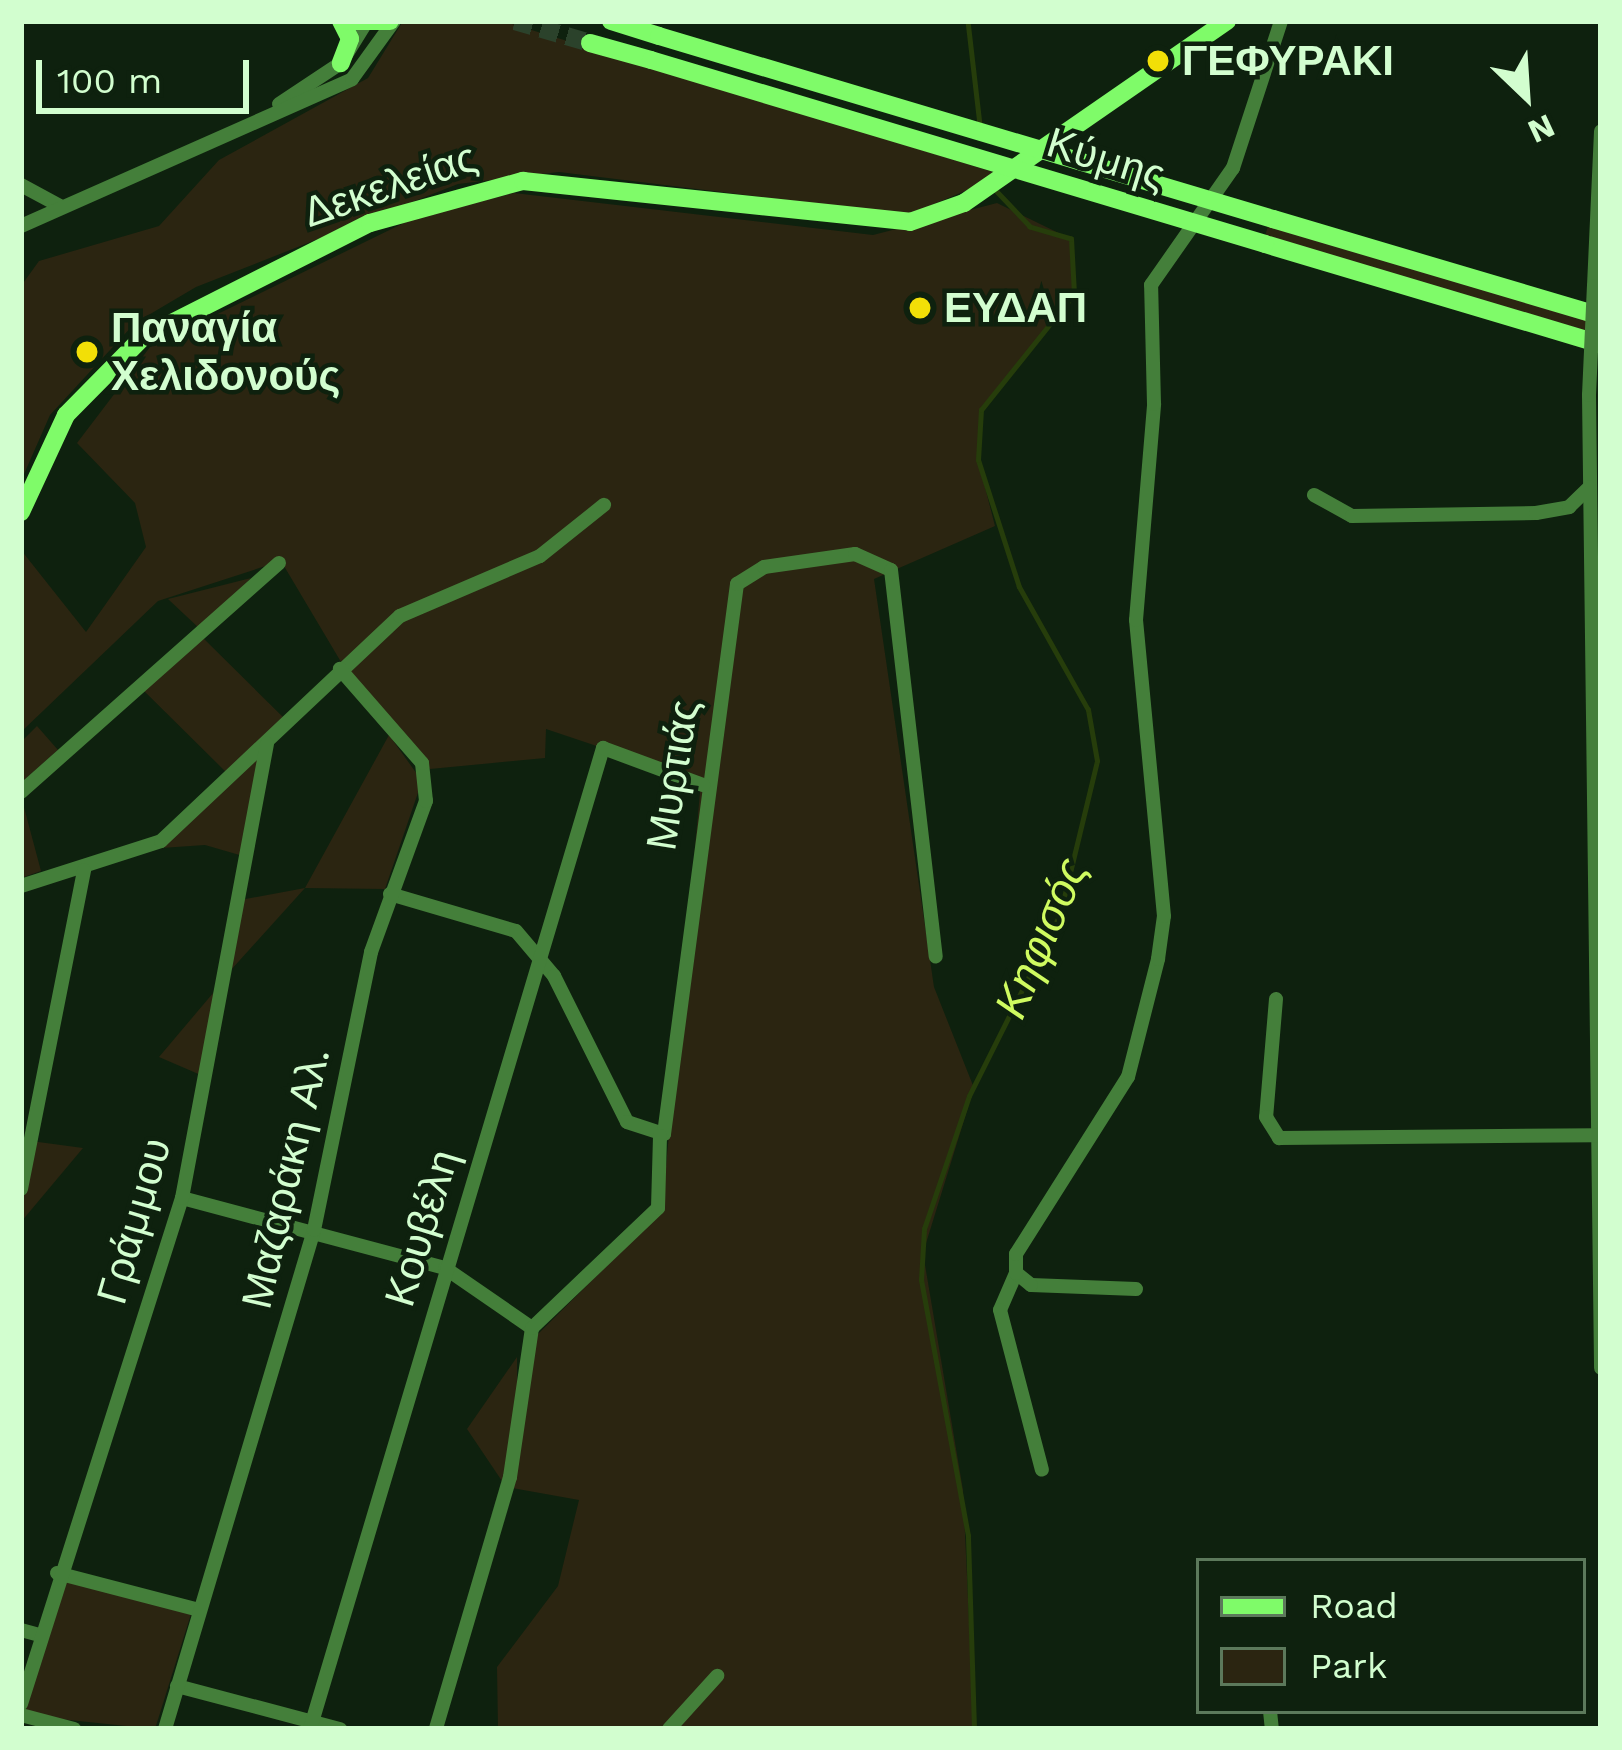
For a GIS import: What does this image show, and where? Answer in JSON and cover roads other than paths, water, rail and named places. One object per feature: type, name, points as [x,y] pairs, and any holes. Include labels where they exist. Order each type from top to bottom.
[{"type":"main road","points":[[341,63],[356,23],[392,21]]},
{"type":"main road","name":"Κύμης","points":[[611,21],[1601,316]]},
{"type":"main road","name":"Δεκελείας","points":[[21,512],[66,415],[142,338],[286,261],[446,197],[566,184],[887,224],[964,203],[1227,21]]},
{"type":"main road","name":"Κύμης","points":[[590,43],[1601,344]]},
{"type":"main road","points":[[1551,299],[1598,295]]},
{"type":"main road","points":[[1545,325],[1601,363]]},
{"type":"street","points":[[21,226],[352,79],[392,21]]},
{"type":"street","points":[[1042,1470],[1000,1310],[1035,1217],[1135,1062],[1163,933],[1136,620],[1154,421],[1151,285],[1233,168],[1281,21]]},
{"type":"street","points":[[265,114],[341,63]]},
{"type":"street","points":[[1601,131],[1598,295],[1589,395],[1596,453],[1589,488],[1601,1368]]},
{"type":"street","points":[[21,185],[59,206]]},
{"type":"street","points":[[1314,495],[1352,516],[1536,513],[1568,507],[1589,488]]},
{"type":"street","points":[[21,886],[85,870],[175,832],[379,634],[457,590],[540,556],[604,505]]},
{"type":"street","name":"Μυρτιάς","points":[[532,1328],[658,1208],[660,1136],[703,785],[742,577],[855,554],[884,564],[936,956]]},
{"type":"street","points":[[21,792],[279,563]]},
{"type":"street","name":"Μαζαράκη Αλ.","points":[[165,1729],[314,1230],[390,894],[426,772],[340,669]]},
{"type":"street","name":"Γράμμου","points":[[21,1704],[57,1573],[182,1198],[267,744]]},
{"type":"street","name":"Κουβέλη","points":[[311,1726],[603,748],[703,785]]},
{"type":"street","points":[[21,1189],[85,870]]},
{"type":"street","points":[[390,894],[490,917],[539,955],[627,1122],[660,1136]]},
{"type":"street","points":[[1276,999],[1266,1117],[1279,1138],[1596,1135]]},
{"type":"street","points":[[182,1198],[445,1268],[532,1328],[507,1491],[436,1729]]},
{"type":"street","points":[[1016,1273],[1040,1286],[1136,1289]]},
{"type":"street","points":[[57,1573],[199,1610]]},
{"type":"street","points":[[21,1630],[40,1635]]},
{"type":"street","points":[[669,1729],[717,1676]]},
{"type":"street","points":[[177,1686],[311,1726],[340,1729]]},
{"type":"street","points":[[21,1715],[74,1729]]},
{"type":"waterway","name":"Κηφισός","points":[[968,21],[980,125]]},
{"type":"waterway","name":"Κηφισός","points":[[974,1729],[968,1536],[921,1280],[924,1229],[969,1096],[1060,914],[1097,761],[1088,710],[1019,587],[978,460],[981,410],[1074,294],[1071,239],[1030,227],[994,189]]},
{"type":"tunnel","points":[[515,21],[590,43]]},
{"type":"place","name":"ΓΕΦΥΡΑΚΙ","points":[[1158,61]]},
{"type":"place","name":"ΕΥΔΑΠ","points":[[920,308]]},
{"type":"place","name":"Παναγία Χελιδονούς","points":[[87,352]]}]
